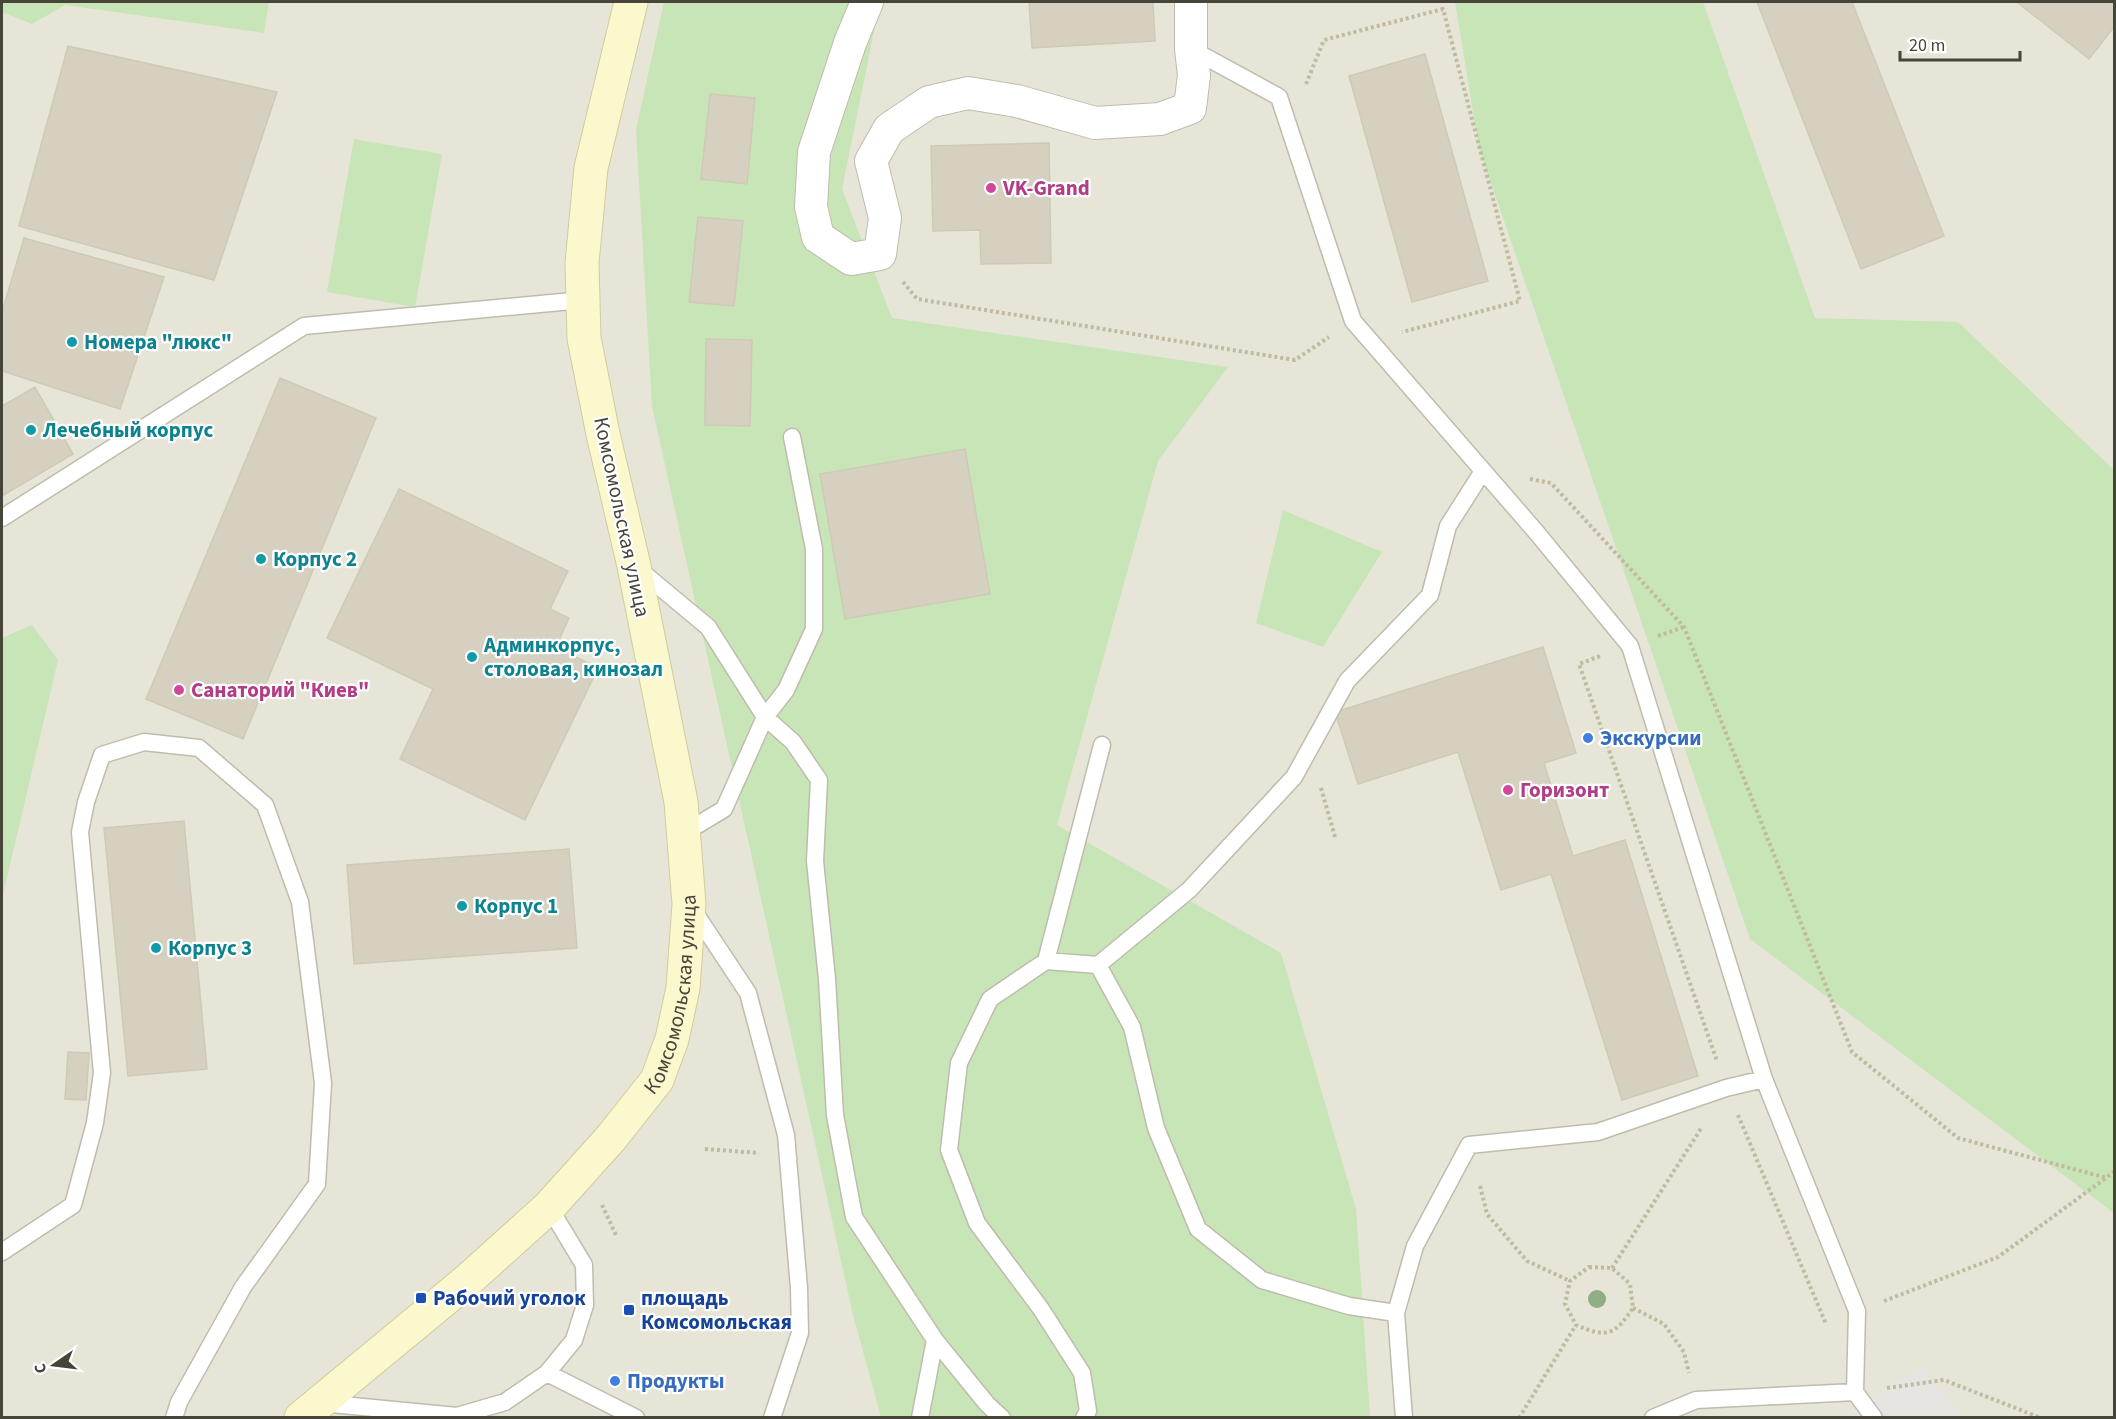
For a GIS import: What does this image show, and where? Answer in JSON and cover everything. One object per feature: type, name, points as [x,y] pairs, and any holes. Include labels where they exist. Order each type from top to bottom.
[{"type":"main road","name":"Комсомольская улица","points":[[311,1410],[468,1280],[549,1207],[611,1138],[657,1080],[672,1039],[683,988],[689,904],[681,802],[634,566],[586,349],[583,300],[582,263],[591,168],[631,2]]},
{"type":"street","points":[[867,2],[850,44],[814,152],[811,207],[818,237],[851,259],[880,254],[885,218],[871,161],[889,129],[929,102],[969,93],[1017,101],[1095,123],[1160,119],[1190,108],[1194,75],[1191,49],[1191,2]]},
{"type":"lane","points":[[1191,49],[1279,97],[1353,321],[1630,646],[1764,1079],[1857,1311],[1855,1392],[1874,1418]]},
{"type":"lane","points":[[2,518],[304,326],[583,300]]},
{"type":"lane","points":[[684,833],[724,808],[765,717],[786,690],[814,630],[814,549],[792,437]]},
{"type":"lane","points":[[1084,1418],[1088,1411],[1082,1373],[1041,1309],[977,1222],[949,1150],[959,1063],[990,999],[1047,961],[1098,965],[1189,890],[1294,777],[1347,681],[1430,596],[1448,526],[1483,471]]},
{"type":"lane","points":[[634,566],[708,627],[765,717],[793,742],[819,780],[815,861],[827,979],[835,1115],[854,1217],[935,1340],[987,1404],[1002,1418]]},
{"type":"lane","points":[[2,1252],[73,1205],[96,1123],[102,1073],[80,832],[86,802],[102,755],[144,742],[199,748],[265,805],[300,902],[323,1083],[317,1184],[243,1287],[179,1402],[174,1418]]},
{"type":"lane","points":[[1047,961],[1102,745]]},
{"type":"lane","points":[[689,904],[748,993],[786,1135],[799,1288],[800,1333],[771,1418]]},
{"type":"lane","points":[[1098,965],[1132,1027],[1156,1128],[1198,1229],[1262,1280],[1349,1306],[1396,1313]]},
{"type":"lane","points":[[1404,1418],[1396,1313],[1414,1246],[1469,1145],[1598,1132],[1726,1088],[1764,1079]]},
{"type":"lane","points":[[311,1410],[457,1416],[505,1402],[547,1373],[574,1340],[585,1305],[584,1265],[549,1207]]},
{"type":"lane","points":[[920,1418],[935,1340]]},
{"type":"lane","points":[[547,1373],[636,1418]]},
{"type":"lane","points":[[1653,1418],[1696,1400],[1855,1392]]},
{"type":"path","points":[[1289,128],[1324,40],[1443,9],[1520,301],[1466,316]]},
{"type":"path","points":[[917,299],[1295,360]]},
{"type":"path","points":[[1483,471],[1551,483],[1684,627],[1852,1052],[1958,1138],[2107,1178]]},
{"type":"path","points":[[1579,664],[1628,807]]},
{"type":"path","points":[[1310,750],[1335,837]]},
{"type":"path","points":[[1612,1268],[1726,1088]]},
{"type":"path","points":[[1469,1145],[1487,1214],[1527,1261],[1570,1281]]},
{"type":"path","points":[[1857,1311],[1998,1257],[2115,1172]]},
{"type":"path","points":[[1589,1267],[1612,1268],[1630,1284],[1633,1308],[1620,1327],[1598,1334],[1576,1325],[1565,1304],[1570,1281],[1589,1267]]},
{"type":"path","points":[[1633,1308],[1664,1324],[1684,1352],[1696,1400]]},
{"type":"path","points":[[1519,1418],[1576,1325]]},
{"type":"path","points":[[1855,1392],[1944,1380],[2041,1418]]},
{"type":"shaded area","points":[[2,2],[2114,2],[2114,1417],[2,1417]]},
{"type":"shaded area","points":[[1923,1367],[1962,1417],[1836,1418]]},
{"type":"green space","points":[[2,2],[269,2],[264,33],[65,5],[32,24],[2,12]]},
{"type":"green space","points":[[664,2],[880,2],[842,189],[892,318],[1228,367],[1158,461],[1057,825],[1281,953],[1356,1209],[1370,1417],[881,1417],[853,1315],[652,406],[636,130]]},
{"type":"green space","points":[[1455,2],[1703,2],[1815,318],[1958,322],[2114,470],[2114,1213],[1750,939],[1479,148]]},
{"type":"green space","points":[[354,139],[442,154],[415,307],[327,292]]},
{"type":"green space","points":[[1283,510],[1382,552],[1323,647],[1256,623]]},
{"type":"green space","points":[[32,625],[58,660],[2,899],[2,638]]},
{"type":"building","points":[[1029,2],[1153,2],[1155,41],[1032,48]]},
{"type":"building","points":[[1757,2],[1852,2],[1944,236],[1861,269]]},
{"type":"building","points":[[2017,2],[2114,2],[2114,27],[2089,59]]},
{"type":"building","points":[[68,46],[277,92],[214,280],[19,226]]},
{"type":"building","points":[[1425,54],[1488,281],[1412,302],[1349,76]]},
{"type":"building","points":[[710,94],[755,98],[747,184],[701,179]]},
{"type":"building","name":"VK-Grand","points":[[1049,143],[1051,263],[981,264],[980,230],[933,231],[931,146]]},
{"type":"building","points":[[698,217],[743,221],[734,306],[689,302]]},
{"type":"building","name":"Номера \"люкс\"","points":[[24,238],[164,277],[120,409],[2,371],[2,312]]},
{"type":"building","points":[[706,339],[752,340],[750,426],[705,425]]},
{"type":"building","name":"Корпус 2","points":[[280,378],[376,418],[243,739],[146,699]]},
{"type":"building","name":"Лечебный корпус","points":[[35,387],[73,454],[2,496],[2,406]]},
{"type":"building","points":[[965,449],[990,594],[845,619],[820,474]]},
{"type":"building","name":"Админкорпус, столовая, кинозал","points":[[399,489],[568,571],[550,609],[569,618],[556,647],[598,668],[525,820],[400,759],[433,689],[327,638]]},
{"type":"building","points":[[1543,647],[1576,753],[1544,763],[1573,856],[1625,840],[1698,1076],[1622,1100],[1551,874],[1501,890],[1458,752],[1358,784],[1335,712]]},
{"type":"building","name":"Корпус 3","points":[[184,821],[207,1069],[128,1076],[104,828]]},
{"type":"building","name":"Корпус 1","points":[[569,849],[577,948],[354,964],[347,865]]},
{"type":"building","points":[[68,1052],[89,1053],[86,1100],[65,1099]]},
{"type":"place","name":"VK-Grand","points":[[991,188]]},
{"type":"place","name":"Номера \"люкс\"","points":[[72,342]]},
{"type":"place","name":"Лечебный корпус","points":[[31,430]]},
{"type":"place","name":"Корпус 2","points":[[261,559]]},
{"type":"place","name":"Админкорпус, столовая, кинозал","points":[[472,657]]},
{"type":"place","name":"Санаторий \"Киев\"","points":[[179,690]]},
{"type":"place","name":"Экскурсии","points":[[1588,738]]},
{"type":"place","name":"Горизонт","points":[[1508,790]]},
{"type":"place","name":"Корпус 1","points":[[462,906]]},
{"type":"place","name":"Корпус 3","points":[[156,948]]},
{"type":"place","name":"Рабочий уголок","points":[[421,1298]]},
{"type":"place","name":"площадь Комсомольская","points":[[629,1310]]},
{"type":"place","name":"Продукты","points":[[615,1381]]}]
